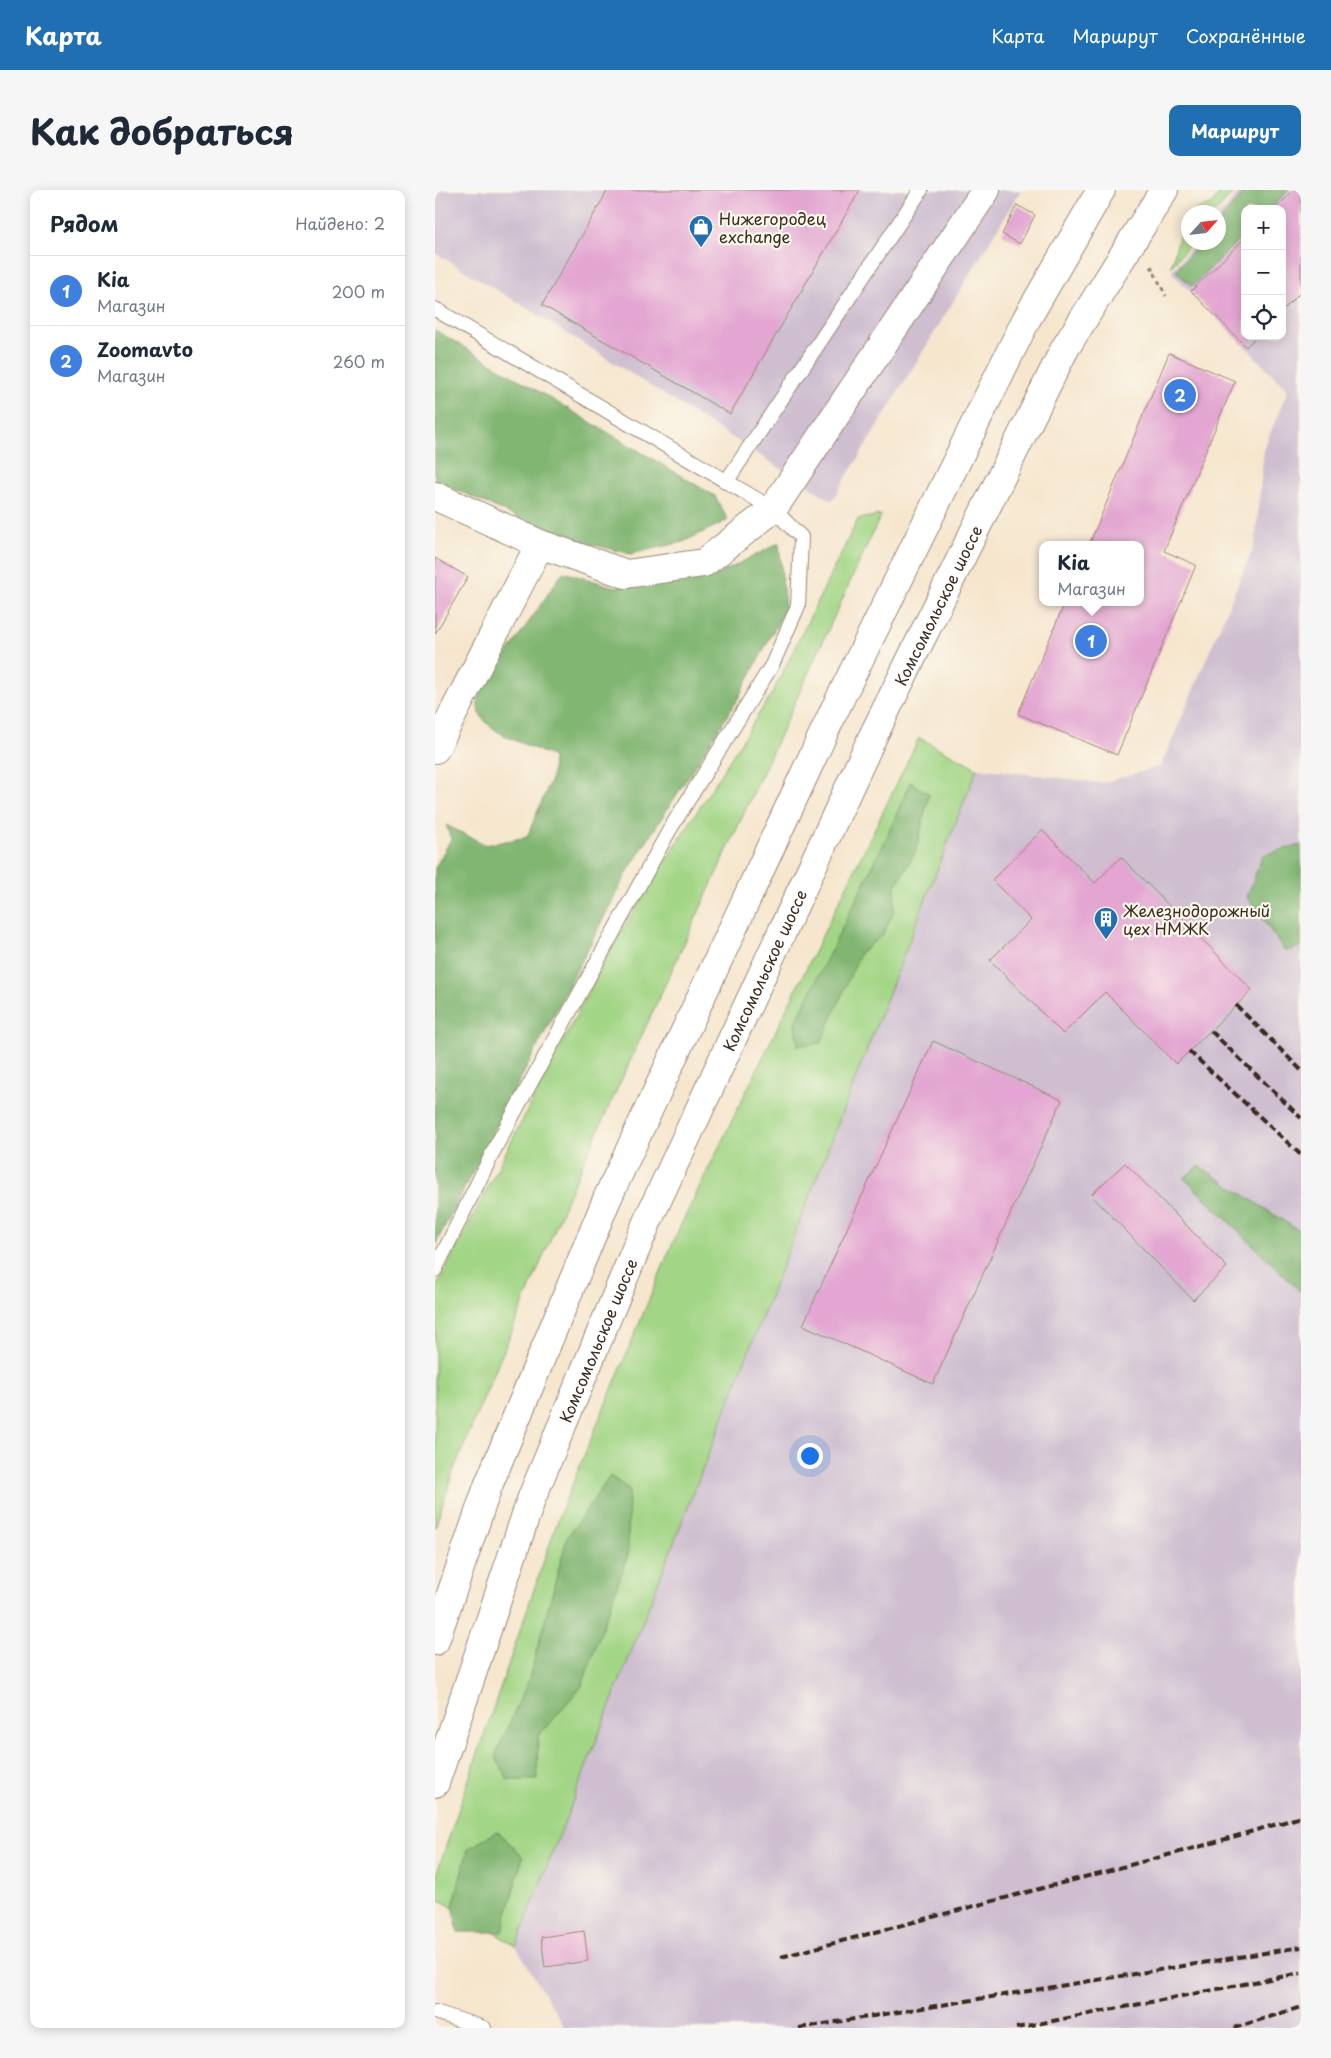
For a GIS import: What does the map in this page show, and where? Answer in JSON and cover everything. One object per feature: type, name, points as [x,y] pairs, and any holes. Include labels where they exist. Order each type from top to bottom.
[{"type":"main road","points":[[435,496],[540,544],[626,574],[704,563],[773,509],[986,190]]},
{"type":"main road","points":[[435,1641],[489,1486],[612,1190],[833,713],[1026,320],[1101,190]]},
{"type":"main road","name":"Комсомольское шоссе","points":[[435,1783],[532,1497],[648,1220],[868,745],[1059,358],[1164,190]]},
{"type":"main road","points":[[435,749],[540,544]]},
{"type":"lane","points":[[727,482],[921,190]]},
{"type":"lane","points":[[435,309],[773,509],[801,537],[798,606],[772,666],[665,838],[497,1144],[435,1270]]},
{"type":"lane","points":[[435,2012],[484,2028]]},
{"type":"path","points":[[1155,258],[1150,267],[1166,296]]},
{"type":"shaded area","points":[[435,190],[1021,190],[832,501],[532,311],[435,253]]},
{"type":"shaded area","points":[[1241,190],[1301,190],[1301,2028],[565,2028],[516,1946],[977,768],[1102,783],[1161,766],[1255,544],[1264,448],[1288,390],[1171,272],[1190,250],[1226,250],[1226,208]]},
{"type":"green space","points":[[1222,190],[1235,190],[1222,205],[1211,205]]},
{"type":"green space","points":[[1246,190],[1289,190],[1274,205],[1241,205],[1241,238],[1192,286],[1176,271],[1194,250],[1226,250],[1226,214]]},
{"type":"green space","points":[[1181,229],[1181,250],[1185,250],[1171,267]]},
{"type":"green space","points":[[435,330],[715,496],[728,520],[683,542],[631,554],[559,536],[435,480]]},
{"type":"green space","points":[[881,515],[574,1183],[454,1469],[435,1528],[435,1290],[613,944],[774,690],[858,519]]},
{"type":"green space","points":[[779,543],[785,609],[736,702],[629,869],[435,1245],[435,868],[451,839],[446,825],[486,845],[527,837],[552,777],[553,757],[509,738],[488,724],[481,716],[478,701],[481,692],[563,572],[615,587],[713,577]]},
{"type":"green space","points":[[919,738],[977,768],[516,1946],[435,1897],[435,1878],[561,1511],[676,1235]]},
{"type":"green space","points":[[910,782],[929,794],[916,851],[895,887],[894,911],[882,936],[860,953],[821,1043],[798,1046],[795,1023],[885,841]]},
{"type":"green space","points":[[1301,845],[1301,947],[1285,951],[1247,897],[1263,855]]},
{"type":"green space","points":[[1199,1166],[1301,1232],[1301,1292],[1184,1178]]},
{"type":"green space","points":[[610,1476],[629,1489],[628,1555],[582,1686],[538,1736],[537,1780],[508,1780],[495,1756],[529,1679],[567,1538]]},
{"type":"green space","points":[[498,1831],[523,1857],[502,1932],[458,1932],[453,1906],[468,1849]]},
{"type":"building","name":"Нижегородец exchange","points":[[608,190],[860,190],[730,414],[542,305]]},
{"type":"building","points":[[1294,190],[1301,190],[1301,292],[1286,307],[1286,205],[1279,205]]},
{"type":"building","points":[[1017,205],[1035,215],[1020,244],[1002,234]]},
{"type":"building","points":[[1241,242],[1241,340],[1253,340],[1246,347],[1191,291]]},
{"type":"building","points":[[1169,353],[1235,381],[1164,551],[1196,565],[1117,755],[1018,714],[1063,606],[1144,606],[1144,541],[1091,541]]},
{"type":"building","points":[[435,558],[468,577],[435,634]]},
{"type":"building","name":"Железнодорожный цех НМЖК","points":[[1042,830],[1095,883],[1121,857],[1252,990],[1176,1064],[1105,992],[1063,1034],[990,960],[1031,920],[992,880]]},
{"type":"building","points":[[933,1041],[1062,1100],[933,1384],[803,1325]]},
{"type":"building","points":[[1125,1163],[1227,1267],[1193,1300],[1091,1195]]},
{"type":"building","points":[[584,1931],[588,1961],[545,1967],[541,1937]]},
{"type":"railway","points":[[1236,1005],[1301,1070]]},
{"type":"railway","points":[[1211,1031],[1301,1118]]},
{"type":"railway","points":[[1189,1051],[1301,1155]]},
{"type":"railway","points":[[781,1957],[1202,1846],[1301,1817]]},
{"type":"railway","points":[[799,2028],[1301,1947]]},
{"type":"railway","points":[[1016,2028],[1301,1973]]},
{"type":"railway","points":[[1234,2028],[1301,2007]]},
{"type":"place","name":"Нижегородец exchange","points":[[701,248]]},
{"type":"place","name":"Zoomavto","points":[[1180,395]]},
{"type":"place","name":"Kia","points":[[1091,641]]},
{"type":"place","name":"Железнодорожный цех НМЖК","points":[[1106,940]]}]
